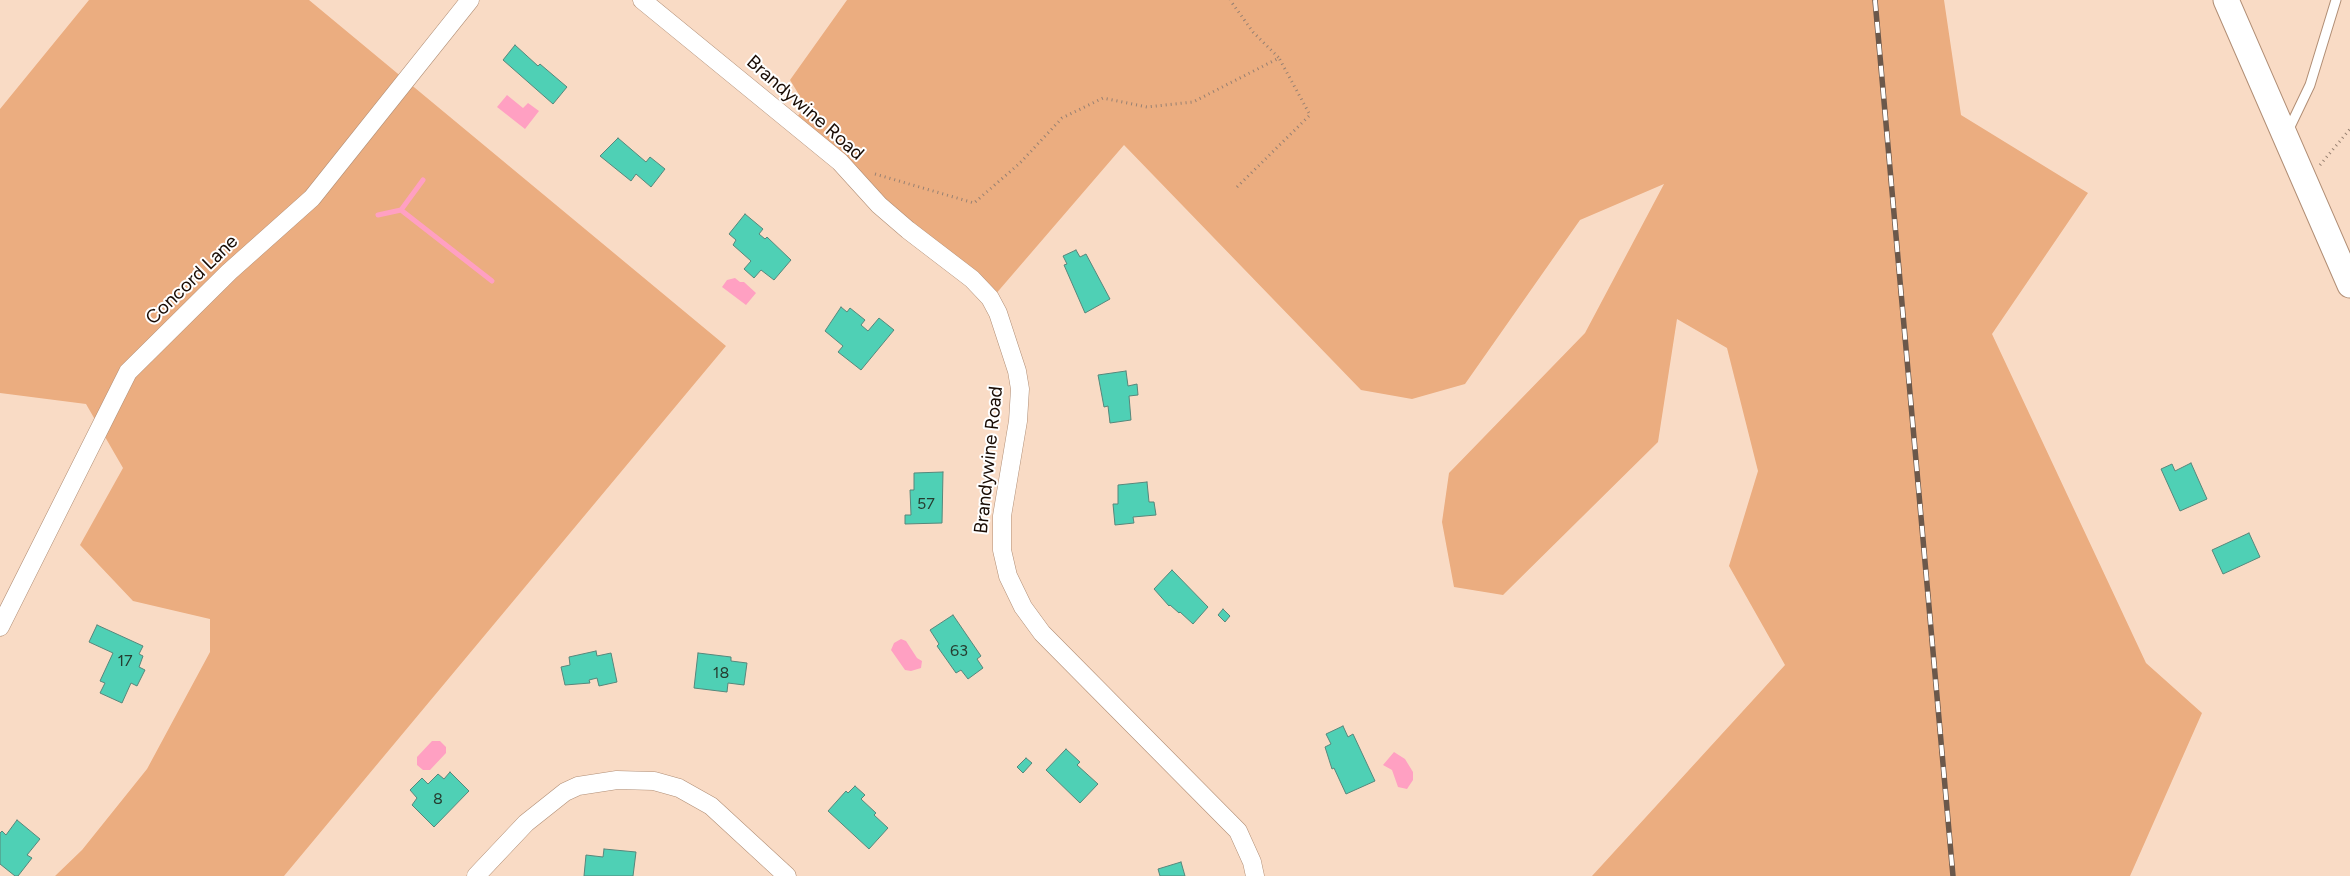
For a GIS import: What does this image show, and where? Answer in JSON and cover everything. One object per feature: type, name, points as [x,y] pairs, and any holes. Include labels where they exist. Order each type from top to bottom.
[{"type":"street","name":"Concord Lane","points":[[0,627],[128,372],[229,272],[312,198],[470,0]]},
{"type":"street","name":"Brandywine Road","points":[[642,0],[840,162],[879,205],[908,230],[972,278],[990,298],[998,313],[1012,354],[1020,389],[1018,421],[1002,516],[1002,550],[1008,576],[1023,607],[1042,634],[1238,831],[1252,862],[1254,876]]},
{"type":"street","points":[[2226,0],[2350,285]]},
{"type":"street","points":[[476,876],[526,823],[565,792],[578,786],[617,780],[654,781],[679,788],[712,806],[787,876]]},
{"type":"lane","points":[[2286,136],[2310,85],[2336,0]]},
{"type":"path","points":[[1230,0],[1253,32],[1279,58],[1310,115],[1238,187]]},
{"type":"path","points":[[874,174],[974,203],[1020,164],[1062,118],[1103,98],[1147,107],[1193,102],[1279,58]]},
{"type":"path","points":[[2306,183],[2350,129]]},
{"type":"shaded area","points":[[89,0],[309,0],[726,346],[284,876],[55,876],[82,850],[147,769],[210,652],[210,619],[133,601],[80,545],[123,468],[86,404],[0,393],[0,109]]},
{"type":"shaded area","points":[[847,0],[1944,0],[1961,115],[2088,193],[1992,334],[2146,663],[2202,713],[2130,876],[1592,876],[1785,665],[1729,566],[1758,471],[1727,348],[1677,319],[1658,442],[1503,595],[1454,587],[1442,522],[1449,473],[1585,333],[1664,184],[1580,220],[1465,384],[1412,399],[1361,390],[1124,145],[988,303],[791,124],[806,106],[790,80]]},
{"type":"shaded area","points":[[507,95],[523,108],[528,103],[539,111],[525,129],[497,107]]},
{"type":"shaded area","points":[[735,278],[740,282],[744,282],[756,293],[746,305],[722,287],[727,280]]},
{"type":"shaded area","points":[[901,639],[906,641],[917,658],[922,661],[921,668],[911,671],[905,670],[891,650],[894,643]]},
{"type":"shaded area","points":[[432,741],[440,741],[446,747],[446,753],[430,770],[423,770],[417,765],[417,757]]},
{"type":"shaded area","points":[[1394,752],[1405,759],[1413,772],[1413,780],[1407,789],[1398,787],[1392,770],[1383,765]]},
{"type":"building","points":[[515,45],[538,66],[540,64],[567,87],[553,104],[503,60]]},
{"type":"building","points":[[618,138],[646,162],[650,157],[665,169],[651,187],[636,174],[631,181],[600,156]]},
{"type":"building","points":[[745,214],[763,229],[759,234],[765,239],[767,237],[791,260],[774,280],[761,270],[754,278],[744,269],[751,261],[733,245],[736,240],[729,234]]},
{"type":"building","points":[[1076,250],[1080,257],[1086,254],[1110,299],[1085,313],[1064,265],[1067,264],[1063,256]]},
{"type":"building","points":[[841,307],[847,312],[850,308],[865,320],[861,325],[868,331],[879,318],[894,330],[861,370],[838,352],[843,346],[825,331]]},
{"type":"building","points":[[1126,371],[1128,386],[1137,384],[1138,395],[1129,396],[1131,420],[1110,423],[1108,406],[1104,407],[1098,375]]},
{"type":"building","points":[[2191,463],[2207,499],[2180,511],[2161,469],[2172,464],[2175,471]]},
{"type":"building","points":[[943,472],[942,523],[905,524],[905,515],[911,515],[910,490],[914,490],[914,473]]},
{"type":"building","points":[[1147,482],[1149,502],[1154,502],[1156,515],[1133,517],[1134,523],[1115,525],[1113,504],[1118,504],[1118,485]]},
{"type":"building","points":[[2249,533],[2260,557],[2223,574],[2212,550]]},
{"type":"building","points":[[1172,570],[1208,607],[1193,624],[1180,612],[1169,606],[1154,589]]},
{"type":"building","points":[[1223,609],[1230,616],[1225,622],[1218,615]]},
{"type":"building","points":[[953,615],[981,656],[977,659],[983,668],[968,679],[961,670],[956,673],[937,646],[939,644],[930,630]]},
{"type":"building","points":[[97,625],[143,646],[139,654],[143,656],[139,667],[145,670],[137,686],[131,683],[122,703],[100,693],[105,683],[100,681],[113,653],[89,642]]},
{"type":"building","points":[[596,651],[597,656],[611,653],[617,682],[599,686],[597,678],[589,680],[590,683],[565,685],[561,667],[570,665],[569,657]]},
{"type":"building","points":[[698,653],[731,657],[731,661],[747,663],[744,685],[728,683],[727,692],[694,688]]},
{"type":"building","points":[[1343,726],[1348,737],[1353,734],[1375,781],[1346,794],[1334,768],[1332,769],[1325,747],[1331,744],[1326,734]]},
{"type":"building","points":[[1066,749],[1080,762],[1077,765],[1098,784],[1080,803],[1046,770]]},
{"type":"building","points":[[1026,758],[1032,763],[1023,773],[1017,767]]},
{"type":"building","points":[[450,772],[469,791],[434,827],[412,805],[417,798],[410,790],[422,778],[428,784],[438,774],[444,779]]},
{"type":"building","points":[[855,786],[865,795],[861,799],[888,828],[869,849],[828,811],[846,791],[848,793]]},
{"type":"building","points":[[17,820],[40,839],[27,855],[32,858],[18,876],[15,876],[0,864],[0,833],[2,831],[6,835]]},
{"type":"building","points":[[604,849],[636,852],[633,876],[584,876],[586,855],[603,857]]},
{"type":"building","points":[[1181,862],[1185,876],[1160,876],[1158,869]]},
{"type":"waterway","points":[[378,215],[401,210],[423,180]]},
{"type":"waterway","points":[[401,210],[492,281]]},
{"type":"railway","points":[[1875,0],[1953,876]]}]
